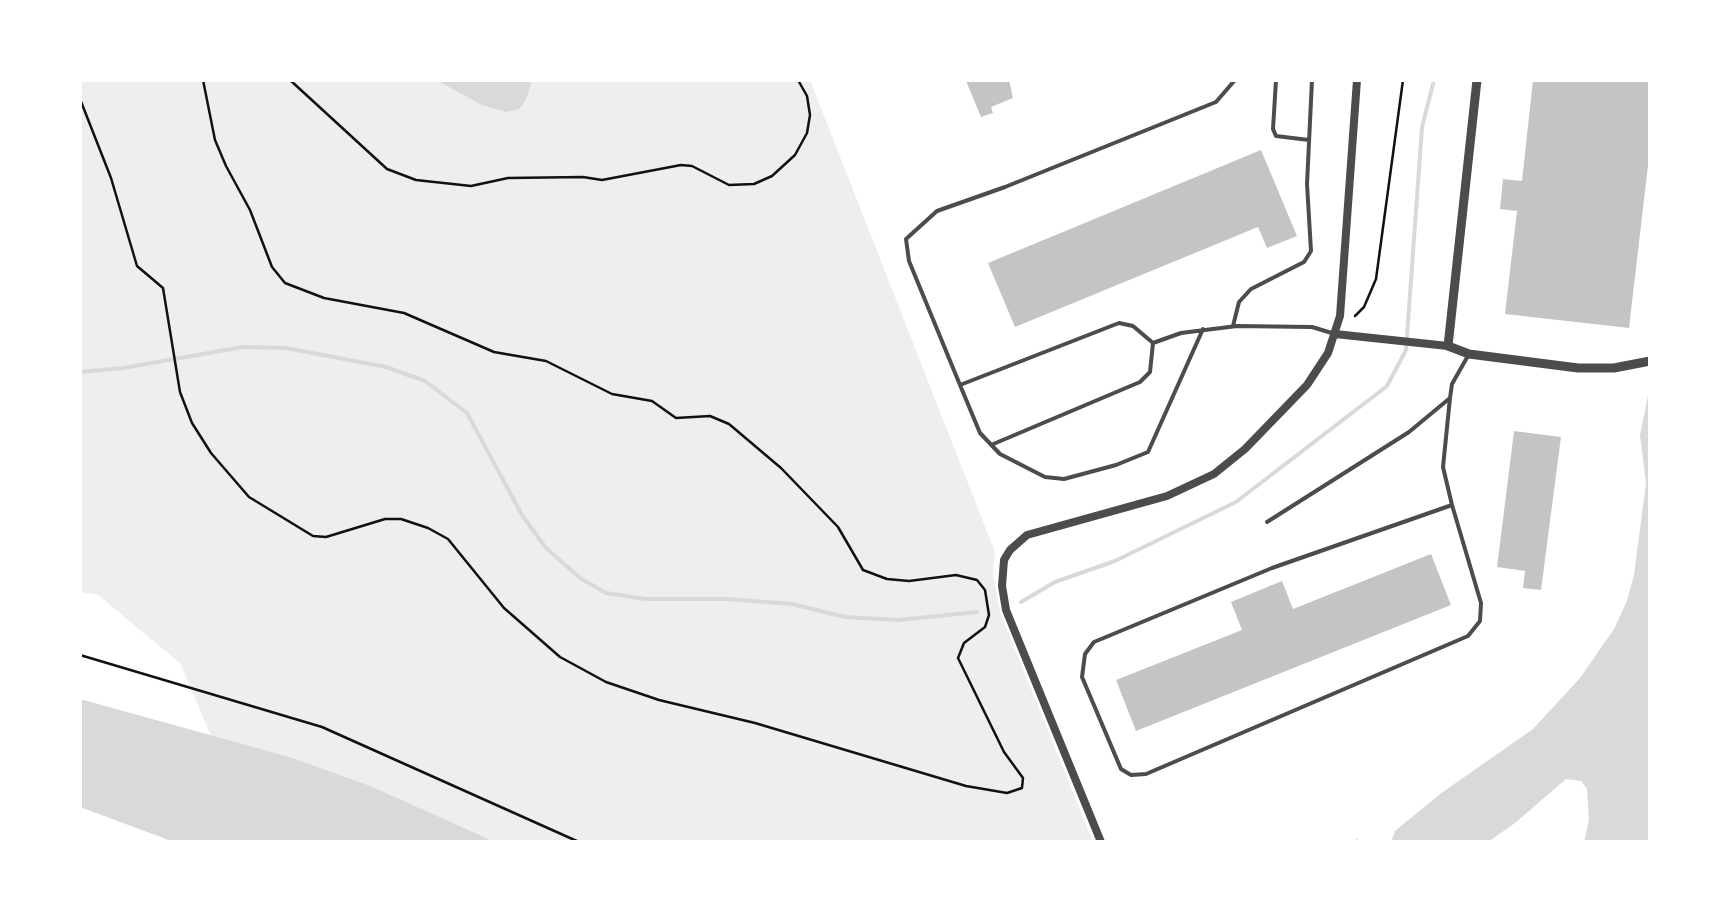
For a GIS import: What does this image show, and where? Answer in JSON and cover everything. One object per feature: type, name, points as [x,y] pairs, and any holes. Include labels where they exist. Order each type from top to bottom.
[{"type":"street","points":[[1100,842],[1006,610],[1002,586],[1004,560],[1027,535],[1167,496],[1214,474],[1245,449],[1307,385],[1328,353],[1340,316],[1358,80]]},
{"type":"street","points":[[1448,346],[1477,80]]},
{"type":"street","points":[[1335,334],[1430,343],[1469,354],[1578,368],[1614,368],[1650,361]]},
{"type":"lane","points":[[1203,329],[1148,452],[1064,479],[1045,478],[1000,454],[980,433],[910,261],[906,240],[937,211],[1005,188],[1216,102],[1235,80]]},
{"type":"lane","points":[[1276,80],[1276,136],[1310,140]]},
{"type":"lane","points":[[1233,326],[1238,302],[1251,289],[1304,262],[1311,250],[1307,184],[1312,80]]},
{"type":"lane","points":[[960,385],[1119,322],[1132,326],[1153,343]]},
{"type":"lane","points":[[1153,343],[1181,332],[1233,326],[1312,327],[1335,334]]},
{"type":"lane","points":[[991,444],[1140,382],[1150,372],[1153,343]]},
{"type":"lane","points":[[1452,505],[1272,568],[1094,642],[1085,654],[1082,676],[1120,768],[1132,775],[1146,774],[1468,636],[1480,621],[1481,603],[1444,467],[1452,384],[1469,354]]},
{"type":"lane","points":[[1266,522],[1409,432],[1450,398]]},
{"type":"path","points":[[80,99],[111,178],[137,266],[163,288],[180,392],[192,423],[249,497],[313,536],[326,537],[384,519],[400,519],[448,538],[504,608],[560,657],[606,682],[966,786],[1007,794],[1022,788],[1024,778],[1004,752],[958,658],[964,642],[985,627],[989,616],[986,590],[977,580],[956,576],[909,581],[887,579],[864,570],[838,527],[780,468],[729,424],[710,416],[676,418],[652,401],[612,394],[546,361],[494,352],[404,313],[324,298],[286,283],[272,268],[250,210],[220,154],[203,80]]},
{"type":"path","points":[[290,80],[387,169],[416,180],[471,186],[508,178],[602,180],[681,165],[692,166],[729,185],[754,184],[772,176],[795,155],[807,134],[807,96],[798,80]]},
{"type":"path","points":[[1355,316],[1364,307],[1376,279],[1403,80]]},
{"type":"path","points":[[80,655],[322,727],[579,842]]},
{"type":"shaded area","points":[[80,80],[810,80],[995,552],[993,574],[1000,612],[1093,842],[495,842],[373,787],[293,758],[211,736],[180,663],[98,595],[80,592]]},
{"type":"shaded area","points":[[436,80],[532,80],[519,109],[506,112],[482,105]]},
{"type":"shaded area","points":[[1650,386],[1650,842],[1584,842],[1589,820],[1587,789],[1581,781],[1566,779],[1488,842],[1391,842],[1395,831],[1440,794],[1533,729],[1580,678],[1614,629],[1634,575],[1646,483],[1640,435]]},
{"type":"shaded area","points":[[80,699],[293,758],[373,787],[495,842],[174,842],[80,807]]},
{"type":"building","points":[[1009,80],[1013,98],[991,107],[993,113],[981,117],[966,81]]},
{"type":"building","points":[[1533,80],[1650,80],[1650,148],[1629,328],[1505,314],[1517,211],[1500,209],[1503,179],[1522,181]]},
{"type":"building","points":[[1261,150],[1297,236],[1267,248],[1258,227],[1015,327],[988,263]]},
{"type":"building","points":[[1514,431],[1561,437],[1541,590],[1523,588],[1525,571],[1497,567]]},
{"type":"building","points":[[1431,554],[1451,605],[1136,731],[1116,680],[1242,630],[1231,602],[1282,581],[1293,609]]},
{"type":"waterway","points":[[1021,602],[1055,582],[1115,561],[1236,502],[1387,386],[1406,350],[1422,127],[1434,80]]},
{"type":"waterway","points":[[80,372],[243,347],[286,348],[386,367],[425,381],[467,413],[522,515],[546,548],[580,578],[606,593],[645,599],[792,604],[845,617],[898,620],[977,612]]}]
